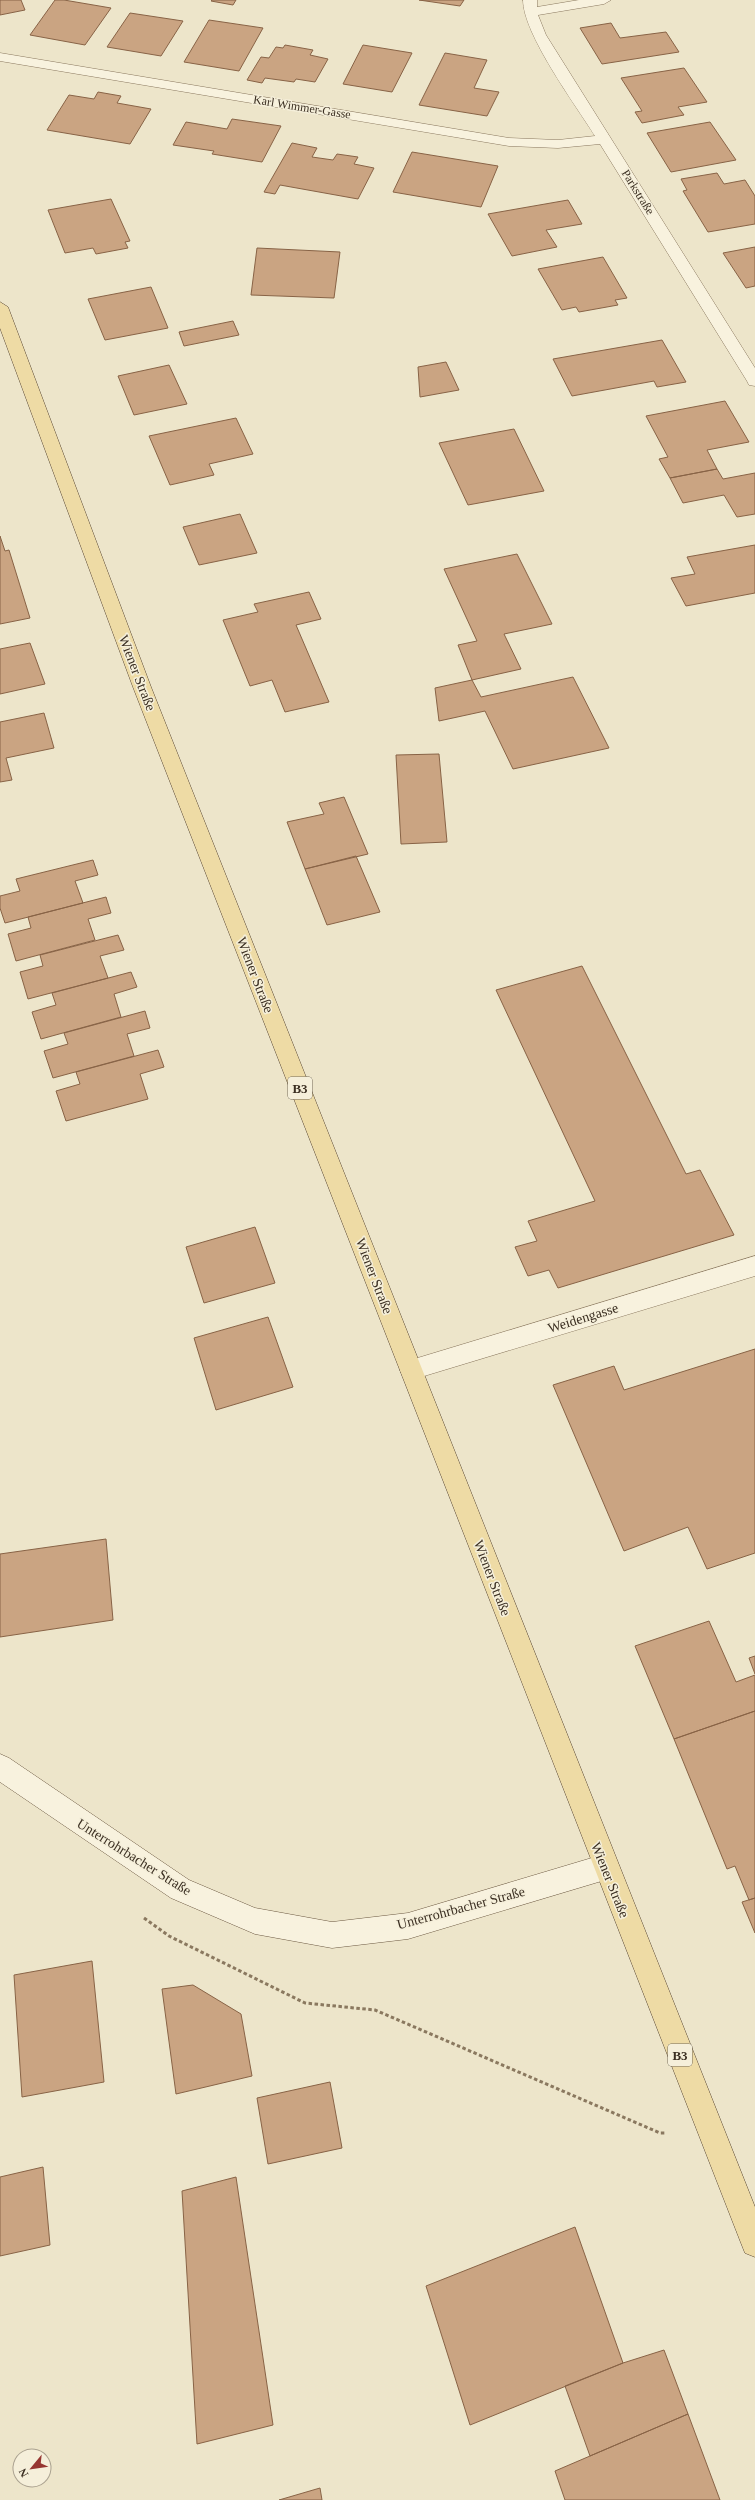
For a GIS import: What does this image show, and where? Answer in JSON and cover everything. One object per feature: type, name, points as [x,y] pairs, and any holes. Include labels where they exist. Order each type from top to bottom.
[{"type":"main road","name":"Wiener Straße","points":[[0,307],[142,687],[605,1867],[755,2243]]},
{"type":"street","points":[[530,6],[604,0]]},
{"type":"street","name":"Parkstraße","points":[[530,6],[539,35],[755,381]]},
{"type":"street","name":"Karl Wimmer-Gasse","points":[[0,57],[509,142],[558,144],[604,139]]},
{"type":"street","name":"Weidengasse","points":[[411,1370],[755,1266]]},
{"type":"street","name":"Unterrohrbacher Straße","points":[[0,1767],[118,1849],[180,1889],[255,1921],[332,1935],[408,1926],[605,1867]]},
{"type":"path","points":[[143,1918],[169,1936],[305,2003],[375,2010],[660,2133],[710,2130]]},
{"type":"building","points":[[0,0],[21,0],[25,10],[0,15]]},
{"type":"building","points":[[55,0],[64,0],[111,8],[85,45],[30,35]]},
{"type":"building","points":[[236,0],[233,5],[211,1]]},
{"type":"building","points":[[419,0],[464,0],[460,6]]},
{"type":"building","points":[[130,13],[183,21],[161,56],[107,47]]},
{"type":"building","points":[[209,20],[263,28],[239,71],[184,62]]},
{"type":"building","points":[[611,23],[620,38],[666,32],[679,52],[602,64],[580,28]]},
{"type":"building","points":[[285,45],[313,50],[310,55],[328,59],[315,82],[296,79],[294,82],[265,78],[262,83],[247,80],[261,57],[269,58],[276,47],[283,48]]},
{"type":"building","points":[[363,45],[412,53],[392,92],[343,84]]},
{"type":"building","points":[[445,53],[487,60],[474,88],[499,92],[487,116],[419,105]]},
{"type":"building","points":[[684,68],[707,102],[678,107],[684,115],[642,123],[635,112],[642,111],[621,78]]},
{"type":"building","points":[[98,92],[121,96],[117,103],[151,109],[130,144],[47,130],[69,95],[94,99]]},
{"type":"building","points":[[232,119],[281,126],[262,162],[212,154],[214,151],[173,145],[186,122],[227,129]]},
{"type":"building","points":[[710,122],[736,160],[671,172],[647,133]]},
{"type":"building","points":[[292,143],[317,148],[312,157],[333,160],[337,154],[358,157],[354,164],[374,168],[358,199],[280,185],[275,194],[264,192]]},
{"type":"building","points":[[412,152],[498,166],[481,207],[393,192]]},
{"type":"building","points":[[717,173],[724,184],[745,180],[755,196],[755,224],[708,232],[683,191],[687,190],[681,179]]},
{"type":"building","points":[[111,199],[130,241],[125,242],[128,248],[96,254],[93,248],[65,253],[48,210]]},
{"type":"building","points":[[568,200],[582,224],[546,230],[557,247],[512,256],[488,214]]},
{"type":"building","points":[[755,247],[755,286],[746,288],[723,253]]},
{"type":"building","points":[[257,248],[340,252],[334,298],[251,295]]},
{"type":"building","points":[[603,257],[627,298],[615,300],[618,305],[579,312],[576,307],[562,310],[538,269]]},
{"type":"building","points":[[151,287],[168,328],[105,340],[88,299]]},
{"type":"building","points":[[233,321],[239,335],[184,346],[179,332]]},
{"type":"building","points":[[662,340],[686,382],[657,387],[654,381],[572,396],[553,359]]},
{"type":"building","points":[[446,362],[459,390],[420,397],[418,367]]},
{"type":"building","points":[[169,365],[187,404],[134,415],[118,376]]},
{"type":"building","points":[[725,401],[749,442],[707,450],[717,469],[670,478],[659,459],[668,457],[646,416]]},
{"type":"building","points":[[236,418],[253,454],[209,464],[214,475],[170,485],[149,436]]},
{"type":"building","points":[[514,429],[544,491],[468,505],[439,443]]},
{"type":"building","points":[[717,469],[723,479],[755,473],[755,514],[737,517],[724,495],[683,503],[670,478]]},
{"type":"building","points":[[240,514],[257,553],[199,565],[183,527]]},
{"type":"building","points":[[0,536],[5,551],[9,550],[30,618],[0,624]]},
{"type":"building","points":[[755,545],[755,593],[686,606],[671,578],[695,574],[687,557]]},
{"type":"building","points":[[517,554],[552,624],[504,634],[521,669],[472,680],[458,645],[477,641],[444,569]]},
{"type":"building","points":[[309,592],[321,619],[296,625],[329,702],[285,712],[272,680],[250,686],[223,620],[258,612],[254,604]]},
{"type":"building","points":[[30,643],[45,684],[0,694],[0,649]]},
{"type":"building","points":[[573,677],[609,748],[513,769],[485,711],[439,721],[435,688],[472,680],[481,697]]},
{"type":"building","points":[[44,713],[54,748],[6,758],[12,780],[0,782],[0,722]]},
{"type":"building","points":[[439,754],[447,842],[401,844],[396,755]]},
{"type":"building","points":[[344,797],[368,854],[305,869],[287,822],[324,814],[319,803]]},
{"type":"building","points":[[356,856],[380,912],[327,925],[305,869]]},
{"type":"building","points":[[93,860],[98,875],[75,881],[83,903],[5,923],[0,908],[0,896],[20,891],[16,879]]},
{"type":"building","points":[[106,897],[111,913],[88,919],[95,940],[16,961],[8,934],[31,928],[28,917]]},
{"type":"building","points":[[118,935],[124,950],[100,956],[108,978],[28,999],[20,972],[43,966],[40,955]]},
{"type":"building","points":[[582,966],[686,1174],[700,1170],[734,1235],[558,1288],[549,1270],[528,1276],[515,1247],[537,1241],[528,1221],[595,1201],[496,990]]},
{"type":"building","points":[[131,972],[137,987],[114,994],[121,1017],[41,1039],[32,1012],[56,1005],[52,993]]},
{"type":"building","points":[[145,1011],[150,1028],[127,1034],[134,1056],[53,1078],[44,1051],[68,1044],[64,1033]]},
{"type":"building","points":[[158,1050],[164,1067],[140,1074],[148,1099],[66,1121],[56,1091],[80,1084],[76,1072]]},
{"type":"building","points":[[255,1227],[275,1283],[204,1303],[186,1247]]},
{"type":"building","points":[[268,1317],[293,1387],[216,1410],[194,1338]]},
{"type":"building","points":[[755,1349],[755,1553],[707,1569],[688,1527],[624,1551],[553,1385],[614,1366],[624,1390]]},
{"type":"building","points":[[106,1539],[113,1620],[0,1637],[0,1554]]},
{"type":"building","points":[[709,1621],[736,1682],[755,1675],[755,1711],[674,1739],[635,1646]]},
{"type":"building","points":[[755,1656],[755,1674],[749,1658]]},
{"type":"building","points":[[755,1711],[755,1898],[749,1900],[735,1866],[727,1869],[674,1739]]},
{"type":"building","points":[[755,1898],[755,1933],[742,1902]]},
{"type":"building","points":[[92,1961],[104,2082],[22,2097],[14,1975]]},
{"type":"building","points":[[193,1985],[241,2014],[252,2076],[176,2094],[162,1989]]},
{"type":"building","points":[[330,2082],[342,2148],[268,2164],[257,2098]]},
{"type":"building","points":[[43,2167],[50,2245],[0,2256],[0,2177]]},
{"type":"building","points":[[236,2177],[273,2425],[197,2444],[182,2191]]},
{"type":"building","points":[[575,2227],[623,2363],[470,2425],[426,2286]]},
{"type":"building","points":[[664,2350],[688,2414],[590,2456],[565,2386],[623,2363]]},
{"type":"building","points":[[688,2414],[720,2500],[565,2500],[555,2471]]},
{"type":"building","points":[[320,2488],[322,2500],[279,2500]]}]
